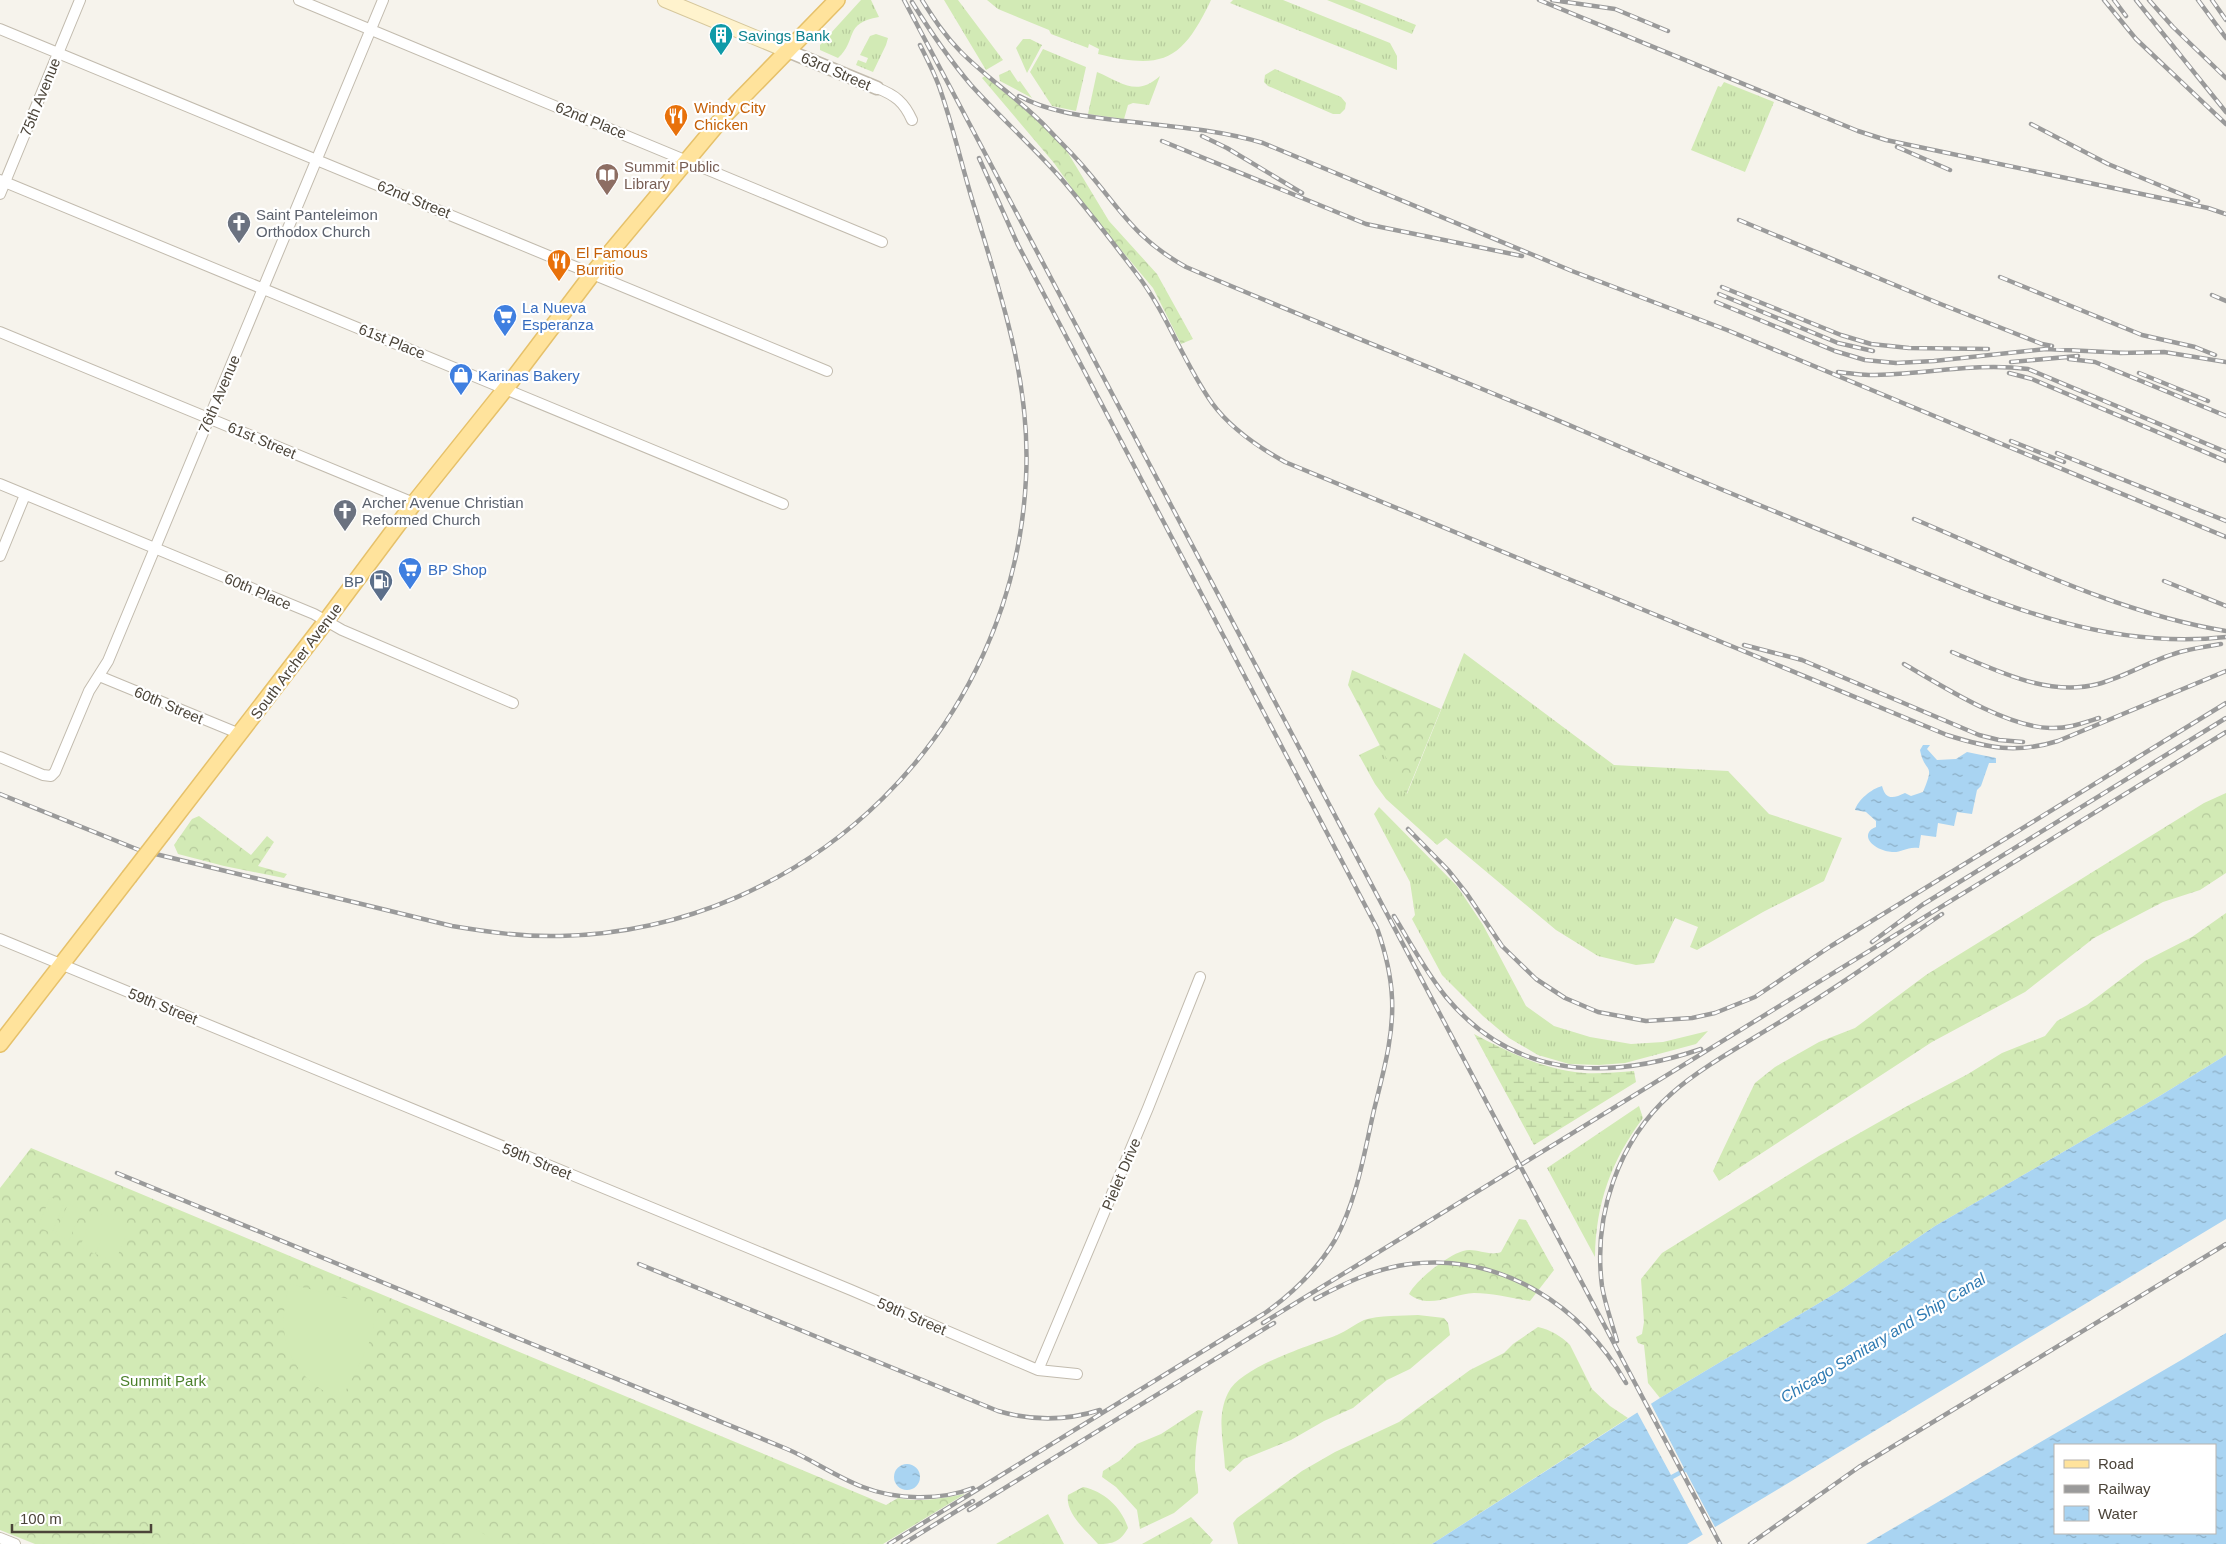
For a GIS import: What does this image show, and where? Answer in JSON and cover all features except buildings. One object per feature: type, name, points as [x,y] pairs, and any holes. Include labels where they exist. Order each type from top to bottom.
[{"type":"main road","name":"63rd Street","points":[[666,0],[788,51]]},
{"type":"main road","name":"South Archer Avenue","points":[[0,1044],[326,622],[414,503],[506,388],[593,273],[735,104],[837,0]]},
{"type":"street","name":"75th Avenue","points":[[0,194],[2,181],[80,0]]},
{"type":"street","name":"62nd Place","points":[[299,0],[882,242]]},
{"type":"street","name":"76th Avenue","points":[[0,757],[43,776],[51,776],[55,772],[89,691],[108,661],[383,0]]},
{"type":"street","name":"62nd Street","points":[[0,29],[827,371]]},
{"type":"street","name":"63rd Street","points":[[788,51],[889,93],[902,102],[912,120]]},
{"type":"street","name":"61st Place","points":[[2,181],[783,504]]},
{"type":"street","name":"61st Street","points":[[0,332],[414,503]]},
{"type":"street","name":"60th Place","points":[[0,484],[314,614],[342,630],[514,703]]},
{"type":"street","points":[[0,556],[25,495]]},
{"type":"street","name":"60th Street","points":[[99,676],[240,734]]},
{"type":"street","name":"59th Street","points":[[0,939],[851,1290],[1038,1370],[1076,1374]]},
{"type":"street","name":"Pielet Drive","points":[[1038,1370],[1148,1108],[1200,977]]},
{"type":"street","points":[[0,1538],[15,1544]]},
{"type":"green space","points":[[861,0],[871,0],[879,17],[860,23],[855,28],[848,45],[838,58],[820,50],[820,45]]},
{"type":"green space","points":[[944,0],[958,0],[1003,60],[986,70]]},
{"type":"green space","points":[[987,0],[1211,0],[1190,36],[1180,48],[1168,56],[1155,60],[1139,61],[1098,54],[1099,49],[1089,44],[1088,48],[1051,34],[1049,30],[998,9]]},
{"type":"green space","points":[[1233,0],[1283,0],[1390,43],[1397,56],[1397,70],[1230,3]]},
{"type":"green space","points":[[1327,0],[1354,0],[1416,25],[1412,34]]},
{"type":"green space","points":[[876,34],[888,38],[873,72],[856,65],[858,60],[866,63],[868,58],[860,55],[870,36]]},
{"type":"green space","points":[[1023,39],[1030,39],[1042,45],[1027,73],[1016,48]]},
{"type":"green space","points":[[1043,49],[1086,67],[1076,111],[1052,106],[1030,72]]},
{"type":"green space","points":[[1275,69],[1341,97],[1346,103],[1345,109],[1340,114],[1333,114],[1268,86],[1264,82],[1265,75]]},
{"type":"green space","points":[[1010,70],[1032,98],[1000,81],[999,75]]},
{"type":"green space","points":[[1097,72],[1122,84],[1136,87],[1144,86],[1160,76],[1149,105],[1133,103],[1128,105],[1124,119],[1088,114]]},
{"type":"green space","points":[[985,76],[1030,114],[1065,148],[1109,221],[1157,274],[1193,339],[1181,344],[1153,288],[1086,208],[1054,163],[982,78]]},
{"type":"green space","points":[[1724,82],[1774,102],[1745,172],[1691,150],[1718,86],[1721,87]]},
{"type":"green space","points":[[1464,653],[1614,765],[1728,771],[1769,814],[1842,838],[1824,881],[1763,912],[1697,950],[1690,947],[1698,927],[1675,918],[1654,963],[1636,965],[1598,956],[1556,930],[1446,838],[1437,845],[1386,799],[1375,784],[1359,755],[1380,745],[1407,794]]},
{"type":"green space","points":[[1352,670],[1441,709],[1406,795],[1348,685]]},
{"type":"green space","points":[[2226,793],[2226,873],[2200,890],[2163,902],[2094,938],[2025,992],[1932,1042],[1719,1181],[1713,1171],[1750,1093],[1755,1083],[1775,1067],[1819,1042],[1855,1028],[1926,975],[2204,803]]},
{"type":"green space","points":[[1379,807],[1457,886],[1483,925],[1526,1006],[1554,1026],[1590,1037],[1631,1044],[1663,1042],[1708,1031],[1696,1044],[1625,1063],[1599,1065],[1569,1064],[1538,1055],[1509,1038],[1483,1016],[1442,975],[1412,919],[1415,915],[1410,882],[1374,814]]},
{"type":"green space","points":[[199,816],[251,855],[267,836],[274,842],[258,866],[287,874],[284,878],[224,866],[178,854],[174,845],[192,819]]},
{"type":"green space","points":[[2226,913],[2226,1055],[2158,1097],[1935,1226],[1841,1290],[1660,1398],[1648,1383],[1644,1345],[1638,1343],[1636,1337],[1642,1334],[1644,1322],[1641,1279],[1662,1253],[1819,1156],[1909,1105],[1968,1074],[2002,1053],[2045,1036],[2057,1021],[2087,1005],[2145,961],[2192,937]]},
{"type":"green space","points":[[1474,1034],[1523,1058],[1562,1070],[1590,1073],[1634,1071],[1636,1082],[1534,1145]]},
{"type":"green space","points":[[1639,1106],[1643,1118],[1622,1150],[1607,1183],[1598,1219],[1595,1257],[1547,1168]]},
{"type":"green space","name":"Summit Park","points":[[31,1148],[886,1505],[898,1498],[923,1500],[965,1494],[883,1544],[35,1544],[0,1530],[0,1188]]},
{"type":"green space","points":[[50,1197],[64,1203],[52,1233],[38,1227]]},
{"type":"green space","points":[[68,1204],[82,1210],[69,1240],[55,1234]]},
{"type":"green space","points":[[94,1211],[130,1226],[115,1262],[96,1254],[102,1237],[95,1254],[80,1247]]},
{"type":"green space","points":[[1519,1219],[1526,1220],[1554,1270],[1530,1301],[1474,1293],[1441,1300],[1424,1301],[1416,1299],[1409,1294],[1425,1275],[1457,1253],[1468,1250],[1492,1253],[1501,1252]]},
{"type":"green space","points":[[290,1284],[348,1299],[373,1314],[374,1322],[368,1345],[341,1400],[323,1391],[309,1380],[298,1367],[290,1353],[285,1338],[284,1321],[285,1303]]},
{"type":"green space","points":[[1418,1315],[1444,1318],[1448,1323],[1450,1335],[1410,1369],[1387,1380],[1353,1408],[1324,1421],[1291,1440],[1244,1459],[1230,1472],[1225,1468],[1222,1411],[1228,1393],[1235,1383],[1247,1374],[1277,1358],[1341,1333],[1364,1320],[1383,1316]]},
{"type":"green space","points":[[1538,1327],[1555,1334],[1570,1345],[1592,1389],[1610,1406],[1628,1418],[1432,1544],[1238,1544],[1233,1523],[1237,1518],[1302,1471],[1335,1452],[1399,1422],[1470,1370],[1504,1353],[1513,1344]]},
{"type":"green space","points":[[1198,1410],[1203,1411],[1195,1455],[1198,1493],[1174,1513],[1140,1529],[1137,1510],[1116,1487],[1102,1477],[1103,1471],[1119,1461],[1137,1444],[1161,1434]]},
{"type":"green space","points":[[1083,1487],[1105,1496],[1117,1507],[1128,1528],[1119,1539],[1112,1543],[1098,1544],[1073,1515],[1068,1502],[1068,1495]]},
{"type":"green space","points":[[1048,1514],[1064,1544],[996,1544]]},
{"type":"green space","points":[[1191,1517],[1213,1540],[1210,1544],[1142,1544]]},
{"type":"green space","points":[[471,1526],[500,1544],[460,1544]]},
{"type":"water","points":[[1923,745],[1930,745],[1927,749],[1937,760],[1956,759],[1967,752],[1996,758],[1996,763],[1989,763],[1981,786],[1977,790],[1972,814],[1957,812],[1954,826],[1938,823],[1936,837],[1921,835],[1919,848],[1889,852],[1873,845],[1868,839],[1869,832],[1876,827],[1876,821],[1866,812],[1855,810],[1859,802],[1866,795],[1882,786],[1886,794],[1891,797],[1905,793],[1911,796],[1923,792],[1929,772],[1920,750]]},
{"type":"water","name":"Chicago Sanitary and Ship Canal","points":[[2226,1055],[2226,1219],[1687,1544],[1432,1544],[1660,1398],[1841,1290],[1935,1226],[2158,1097]]},
{"type":"water","points":[[2226,1333],[2226,1544],[1866,1544],[2183,1359]]},
{"type":"water","points":[[907,1464],[916,1468],[920,1477],[916,1486],[907,1490],[898,1486],[894,1477],[898,1468]]},
{"type":"pier","points":[[1650,1402],[1684,1468],[1671,1475],[1636,1410]]},
{"type":"pier","points":[[1686,1472],[1716,1529],[1703,1535],[1673,1479]]},
{"type":"railway","points":[[904,0],[1720,1544]]},
{"type":"railway","points":[[922,0],[955,46],[1039,119],[1079,161],[1121,213],[1142,235],[1169,257],[1186,267],[1763,507],[2001,603],[2044,617],[2088,628],[2133,636],[2179,639],[2226,637]]},
{"type":"railway","points":[[1539,0],[1858,131],[1886,140],[2208,208],[2226,214]]},
{"type":"railway","points":[[1552,0],[1615,9],[1668,31]]},
{"type":"railway","points":[[2104,0],[2136,39],[2226,124]]},
{"type":"railway","points":[[2114,0],[2126,16]]},
{"type":"railway","points":[[2136,0],[2226,112]]},
{"type":"railway","points":[[2149,0],[2173,27],[2226,78]]},
{"type":"railway","points":[[2198,0],[2226,38]]},
{"type":"railway","points":[[2212,0],[2226,20]]},
{"type":"railway","points":[[912,2],[940,45],[971,85],[1058,175],[1136,273],[1157,304],[1192,371],[1219,412],[1245,437],[1285,462],[1947,735],[1989,746],[2002,748],[2029,747],[2058,741],[2226,671]]},
{"type":"railway","points":[[0,794],[139,850],[452,926],[519,935],[560,936],[652,925],[737,897],[815,854],[883,798],[939,731],[983,654],[1013,569],[1026,478],[1024,409],[1019,375],[1004,309],[946,106],[932,68],[920,45]]},
{"type":"railway","points":[[1019,96],[1054,110],[1078,115],[1208,131],[1263,143],[1572,271],[1727,330],[2226,537]]},
{"type":"railway","points":[[2031,124],[2108,164],[2198,201]]},
{"type":"railway","points":[[1202,136],[1227,148],[1302,193]]},
{"type":"railway","points":[[1162,141],[1366,224],[1522,256]]},
{"type":"railway","points":[[1897,147],[1950,170]]},
{"type":"railway","points":[[889,1544],[1265,1313],[1304,1280],[1335,1240],[1349,1209],[1363,1160],[1384,1068],[1390,1040],[1392,1012],[1390,980],[1377,928],[1018,245],[979,158]]},
{"type":"railway","points":[[1739,220],[1938,303],[2042,344],[2052,346]]},
{"type":"railway","points":[[2000,277],[2142,335],[2195,347],[2215,355]]},
{"type":"railway","points":[[1722,287],[1841,335],[1871,344],[1909,348],[1988,349]]},
{"type":"railway","points":[[1719,294],[1838,343],[1873,351]]},
{"type":"railway","points":[[2212,295],[2226,301]]},
{"type":"railway","points":[[1716,302],[1835,351],[1865,360],[1896,363],[1934,361],[2046,349],[2126,353]]},
{"type":"railway","points":[[2120,353],[2164,352],[2226,362]]},
{"type":"railway","points":[[2011,362],[2078,356]]},
{"type":"railway","points":[[2069,359],[2095,362],[2226,416]]},
{"type":"railway","points":[[1838,372],[1869,375],[1988,367],[2028,369],[2226,452]]},
{"type":"railway","points":[[2009,373],[2032,379],[2226,461]]},
{"type":"railway","points":[[2139,373],[2208,401]]},
{"type":"railway","points":[[2011,441],[2064,462]]},
{"type":"railway","points":[[2057,453],[2226,521]]},
{"type":"railway","points":[[1914,519],[2107,599],[2186,623],[2226,631]]},
{"type":"railway","points":[[2164,581],[2226,606]]},
{"type":"railway","points":[[1952,652],[2005,674],[2042,685],[2079,687],[2109,681],[2173,654],[2221,644]]},
{"type":"railway","points":[[1744,645],[1802,660],[1979,735],[1999,740],[2023,742]]},
{"type":"railway","points":[[1904,664],[1955,694],[2014,721],[2033,726],[2063,728],[2099,718]]},
{"type":"railway","points":[[1408,829],[1448,870],[1467,894],[1502,946],[1536,979],[1565,998],[1598,1012],[1646,1021],[1692,1018],[1715,1013],[1755,997],[1831,946],[2226,703]]},
{"type":"railway","points":[[1872,942],[1922,905],[2226,718]]},
{"type":"railway","points":[[1263,1323],[2226,732]]},
{"type":"railway","points":[[1617,1341],[1602,1286],[1600,1260],[1602,1233],[1613,1181],[1637,1134],[1652,1113],[1671,1094],[1698,1073],[1830,991],[1942,914]]},
{"type":"railway","points":[[1394,916],[1425,968],[1446,997],[1473,1024],[1501,1044],[1532,1058],[1564,1066],[1597,1068],[1631,1066],[1701,1049]]},
{"type":"railway","points":[[117,1173],[787,1449],[863,1487],[889,1494],[918,1497],[947,1495],[973,1488]]},
{"type":"railway","points":[[1750,1544],[1859,1467],[2226,1244]]},
{"type":"railway","points":[[1315,1299],[1361,1277],[1397,1266],[1444,1263],[1476,1267],[1507,1277],[1536,1290],[1563,1309],[1587,1330],[1608,1355],[1626,1383]]},
{"type":"railway","points":[[639,1264],[998,1411],[1024,1417],[1062,1418],[1100,1410]]},
{"type":"railway","points":[[969,1510],[1274,1323]]},
{"type":"railway","points":[[903,1544],[973,1501]]},
{"type":"place","name":"Savings Bank","points":[[721,56]]},
{"type":"place","name":"Windy City Chicken","points":[[676,137]]},
{"type":"place","name":"Summit Public Library","points":[[607,196]]},
{"type":"place","name":"Saint Panteleimon Orthodox Church","points":[[239,244]]},
{"type":"place","name":"El Famous Burritio","points":[[559,282]]},
{"type":"place","name":"La Nueva Esperanza","points":[[505,337]]},
{"type":"place","name":"Karinas Bakery","points":[[461,396]]},
{"type":"place","name":"Archer Avenue Christian Reformed Church","points":[[345,532]]},
{"type":"place","name":"BP Shop","points":[[410,590]]},
{"type":"place","name":"BP","points":[[381,602]]}]
